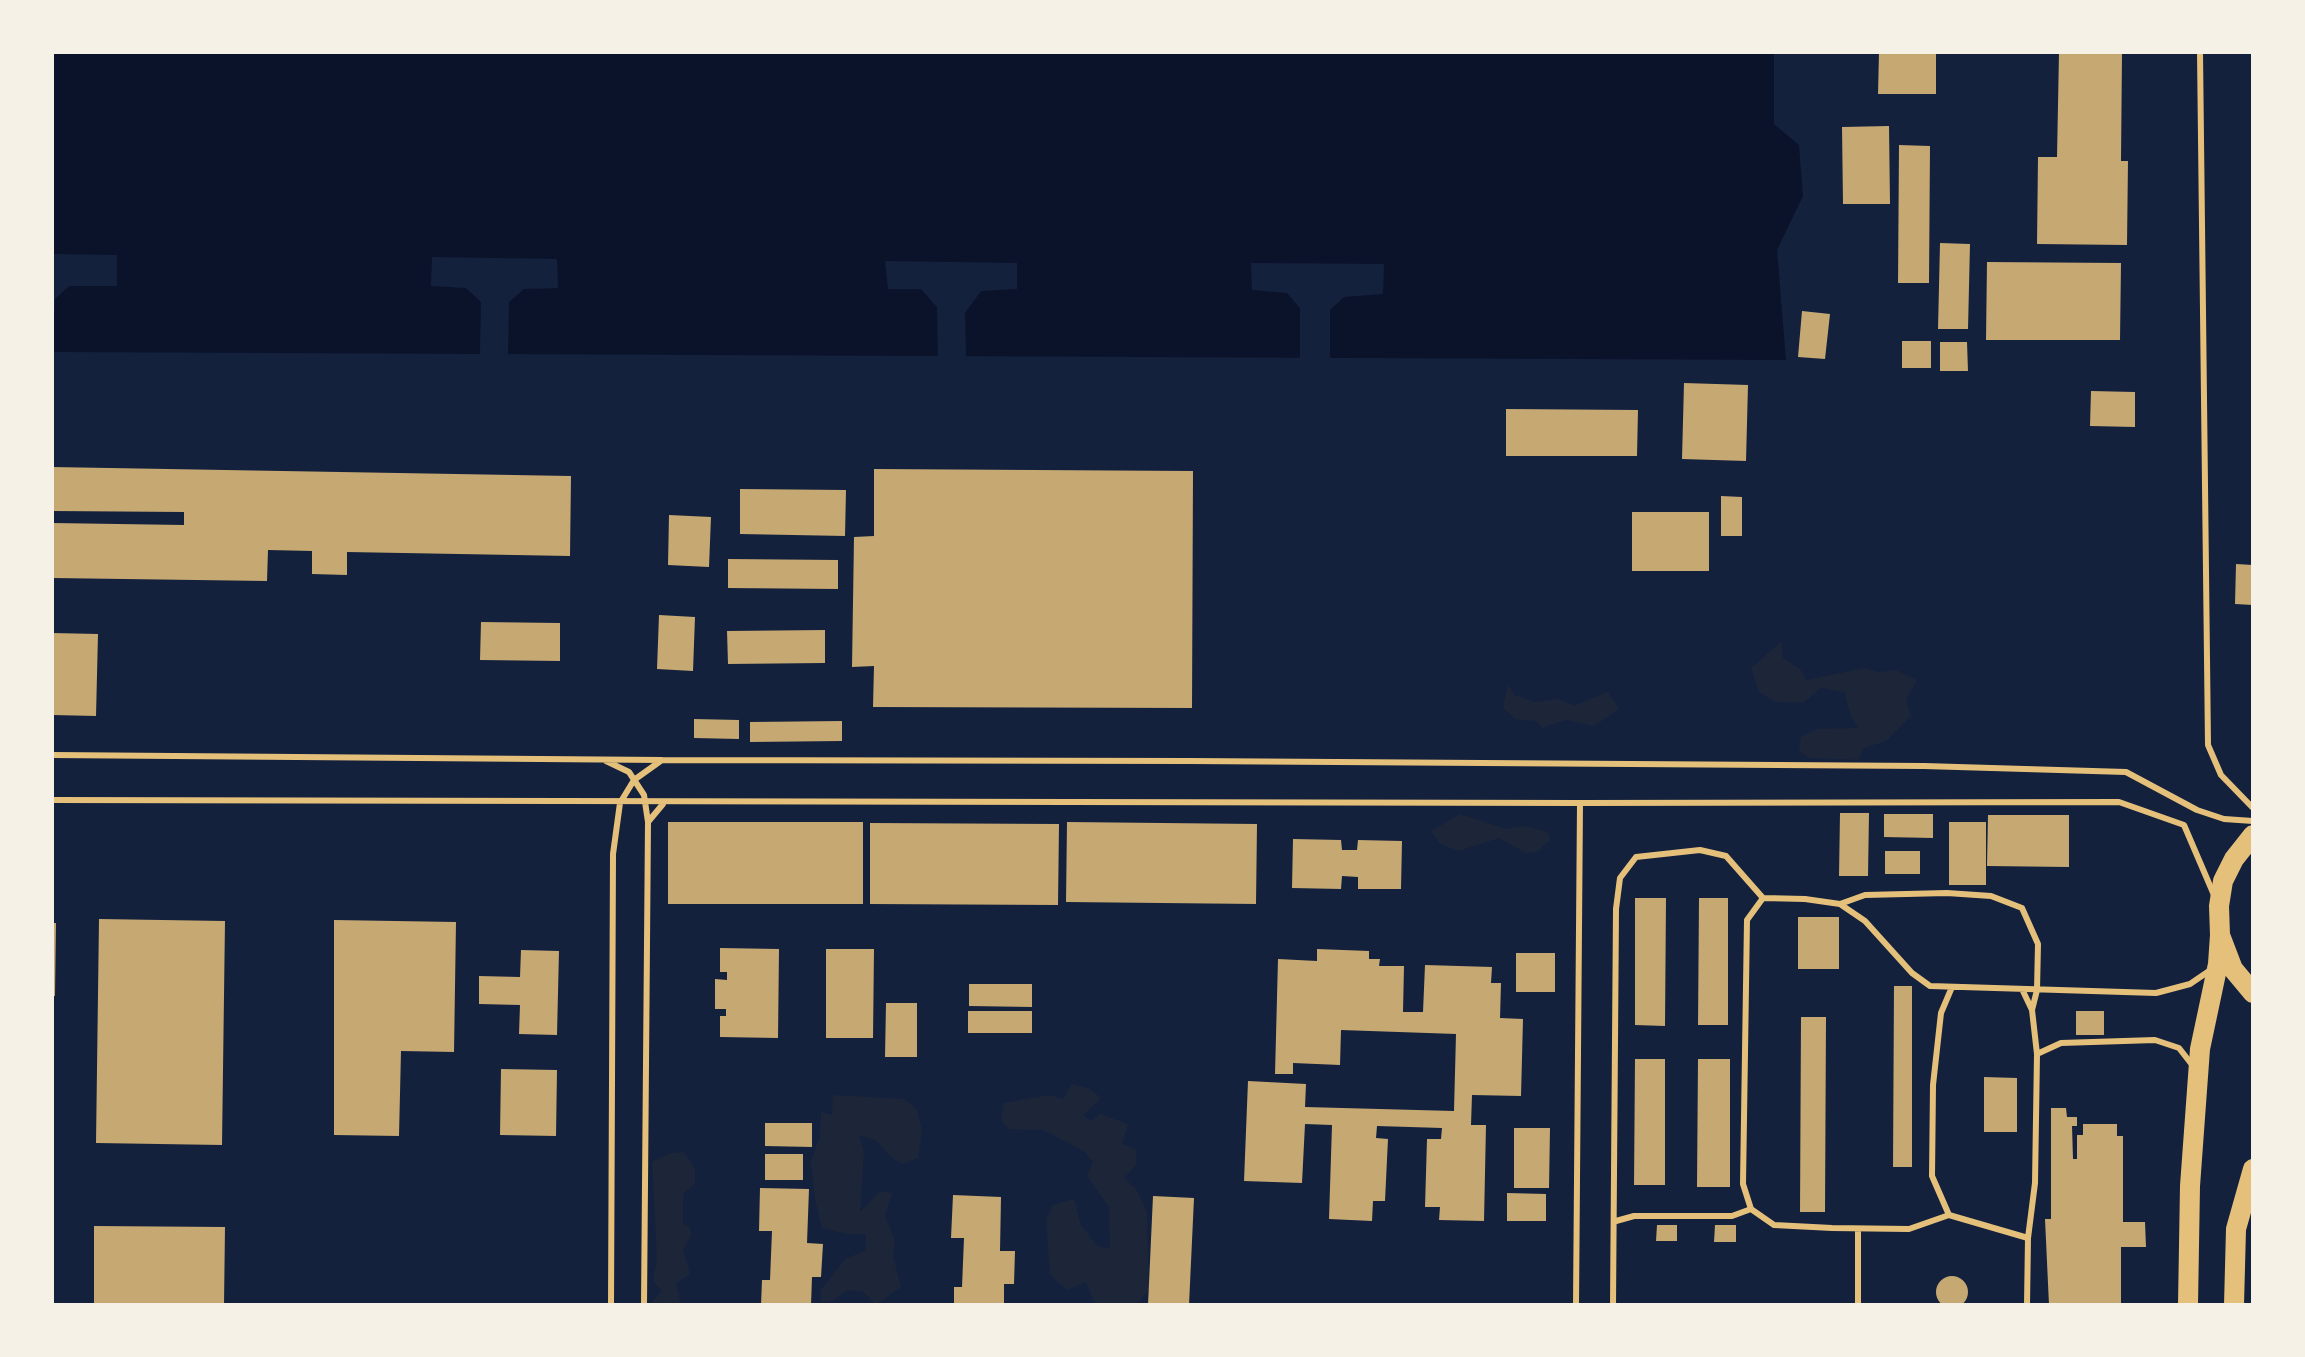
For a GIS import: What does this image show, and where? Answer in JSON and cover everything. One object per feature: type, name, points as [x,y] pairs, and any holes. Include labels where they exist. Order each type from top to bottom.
[{"type":"highway","points":[[2188,1305],[2190,1186],[2200,1049],[2218,964],[2219,906],[2223,881],[2234,859],[2253,835]]},
{"type":"highway","points":[[2220,935],[2233,969],[2253,993]]},
{"type":"highway","points":[[2234,1305],[2236,1229],[2253,1169]]},
{"type":"lane","points":[[2200,52],[2208,745],[2221,775],[2253,808]]},
{"type":"lane","points":[[52,755],[1908,766],[2126,772],[2197,810],[2224,819],[2253,821]]},
{"type":"lane","points":[[604,759],[629,772],[644,795],[648,822],[644,1305]]},
{"type":"lane","points":[[611,1305],[613,854],[620,803],[634,780],[662,760]]},
{"type":"lane","points":[[52,800],[646,804],[2119,802],[2184,825],[2219,906]]},
{"type":"lane","points":[[1576,1305],[1580,803]]},
{"type":"lane","points":[[648,822],[663,804]]},
{"type":"lane","points":[[1613,1305],[1616,909],[1620,878],[1636,857],[1700,850],[1726,856],[1763,898],[1840,904],[1865,921],[1912,973],[1930,986],[2156,993],[2190,984],[2218,964]]},
{"type":"lane","points":[[1840,904],[1865,895],[1947,893],[1991,896],[2022,908],[2038,944],[2037,990],[2032,1010]]},
{"type":"lane","points":[[1763,898],[1747,920],[1743,1184],[1751,1209],[1774,1225],[1858,1229],[1909,1229],[1949,1215],[2028,1238]]},
{"type":"lane","points":[[1949,1215],[1932,1176],[1932,1130],[1941,1013],[1952,987]]},
{"type":"lane","points":[[2022,989],[2032,1010],[2037,1054],[2035,1183],[2028,1238],[2027,1305]]},
{"type":"lane","points":[[2037,1054],[2061,1043],[2155,1040],[2179,1048],[2192,1064],[2198,1082]]},
{"type":"lane","points":[[1616,1221],[1634,1216],[1732,1216],[1751,1209]]},
{"type":"lane","points":[[1858,1229],[1858,1305]]},
{"type":"shaded area","points":[[52,52],[1774,52],[1774,124],[1799,145],[1803,196],[1777,250],[1786,360],[52,352]]},
{"type":"shaded area","points":[[1781,642],[1783,658],[1800,669],[1807,680],[1864,668],[1878,672],[1896,670],[1917,680],[1906,700],[1911,716],[1886,741],[1864,748],[1858,760],[1809,758],[1799,751],[1801,737],[1817,729],[1859,728],[1851,716],[1844,692],[1821,688],[1803,703],[1775,702],[1759,692],[1751,668]]},
{"type":"shaded area","points":[[1508,684],[1514,695],[1535,702],[1558,699],[1574,706],[1608,692],[1619,709],[1594,726],[1566,720],[1542,728],[1536,721],[1515,719],[1503,707]]},
{"type":"shaded area","points":[[1460,814],[1506,829],[1524,826],[1548,832],[1550,840],[1537,852],[1526,853],[1499,838],[1459,851],[1440,844],[1431,831]]},
{"type":"shaded area","points":[[1072,1084],[1090,1089],[1101,1098],[1083,1115],[1091,1121],[1100,1114],[1128,1124],[1122,1144],[1136,1150],[1136,1165],[1124,1178],[1136,1189],[1147,1212],[1149,1289],[1137,1305],[1095,1305],[1086,1282],[1067,1290],[1050,1275],[1046,1219],[1053,1205],[1074,1199],[1081,1225],[1097,1246],[1110,1248],[1109,1207],[1087,1176],[1093,1162],[1084,1151],[1043,1130],[1008,1129],[1001,1119],[1004,1103],[1049,1095],[1063,1099]]},
{"type":"shaded area","points":[[833,1095],[904,1099],[917,1110],[922,1131],[918,1158],[903,1164],[892,1158],[877,1141],[859,1135],[864,1152],[860,1212],[880,1191],[892,1193],[885,1216],[895,1241],[893,1256],[901,1287],[876,1305],[864,1292],[848,1290],[832,1301],[821,1302],[820,1291],[846,1258],[866,1251],[866,1234],[847,1234],[822,1228],[815,1198],[811,1161],[820,1136],[821,1112],[832,1115]]},
{"type":"shaded area","points":[[684,1152],[695,1169],[695,1184],[683,1194],[683,1223],[690,1227],[691,1236],[683,1250],[690,1274],[676,1283],[681,1305],[650,1305],[662,1290],[653,1281],[657,1259],[652,1162],[671,1153]]},
{"type":"pier","points":[[52,254],[117,255],[117,286],[69,286],[55,299],[52,352]]},
{"type":"pier","points":[[432,257],[557,259],[558,288],[524,289],[509,302],[508,354],[480,354],[481,302],[466,288],[431,286]]},
{"type":"pier","points":[[885,261],[1017,263],[1017,289],[981,291],[965,313],[966,357],[938,357],[937,307],[921,289],[888,289]]},
{"type":"pier","points":[[1251,263],[1384,264],[1383,294],[1344,297],[1330,310],[1330,358],[1300,358],[1300,308],[1287,293],[1252,290]]},
{"type":"building","points":[[1879,52],[1936,52],[1936,94],[1878,94]]},
{"type":"building","points":[[2059,52],[2122,52],[2121,161],[2128,161],[2127,245],[2037,244],[2038,157],[2057,157]]},
{"type":"building","points":[[1889,126],[1890,204],[1843,204],[1842,127]]},
{"type":"building","points":[[1899,145],[1930,146],[1929,283],[1898,283]]},
{"type":"building","points":[[1940,243],[1970,244],[1968,329],[1938,329]]},
{"type":"building","points":[[1987,262],[2121,263],[2120,340],[1986,340]]},
{"type":"building","points":[[1802,311],[1830,314],[1825,359],[1798,357]]},
{"type":"building","points":[[1902,341],[1931,341],[1931,368],[1902,368]]},
{"type":"building","points":[[1940,342],[1967,342],[1968,371],[1940,371]]},
{"type":"building","points":[[1684,383],[1748,385],[1746,461],[1682,459]]},
{"type":"building","points":[[2091,391],[2135,392],[2135,427],[2090,426]]},
{"type":"building","points":[[1506,409],[1638,410],[1637,456],[1506,456]]},
{"type":"building","points":[[52,467],[571,476],[570,556],[347,552],[347,575],[312,574],[312,551],[268,550],[267,581],[52,578],[52,523],[184,525],[184,512],[52,511]]},
{"type":"building","points":[[874,469],[1193,471],[1192,708],[873,707],[874,666],[852,667],[854,537],[874,536]]},
{"type":"building","points":[[740,489],[846,490],[845,536],[740,534]]},
{"type":"building","points":[[1721,496],[1742,497],[1742,536],[1721,536]]},
{"type":"building","points":[[1632,512],[1709,512],[1709,571],[1632,571]]},
{"type":"building","points":[[669,515],[711,517],[709,567],[668,565]]},
{"type":"building","points":[[728,559],[838,560],[838,589],[728,588]]},
{"type":"building","points":[[2236,564],[2253,565],[2253,605],[2235,604]]},
{"type":"building","points":[[659,615],[695,617],[693,671],[657,669]]},
{"type":"building","points":[[481,622],[560,623],[560,661],[480,660]]},
{"type":"building","points":[[825,630],[825,663],[728,664],[727,631]]},
{"type":"building","points":[[52,633],[98,634],[96,716],[52,715]]},
{"type":"building","points":[[694,719],[739,720],[739,739],[694,738]]},
{"type":"building","points":[[842,721],[842,741],[750,742],[750,722]]},
{"type":"building","points":[[1840,813],[1869,813],[1868,876],[1839,876]]},
{"type":"building","points":[[1884,814],[1933,814],[1933,838],[1884,837]]},
{"type":"building","points":[[1988,815],[2069,815],[2069,867],[1987,866]]},
{"type":"building","points":[[668,822],[863,822],[863,904],[668,904]]},
{"type":"building","points":[[1067,822],[1257,824],[1256,904],[1066,902]]},
{"type":"building","points":[[1949,822],[1986,822],[1986,885],[1949,885]]},
{"type":"building","points":[[870,823],[1059,824],[1058,905],[870,904]]},
{"type":"building","points":[[1293,839],[1341,840],[1342,850],[1357,850],[1358,840],[1402,841],[1401,889],[1358,889],[1358,877],[1342,876],[1341,889],[1292,888]]},
{"type":"building","points":[[1885,851],[1920,851],[1920,874],[1885,874]]},
{"type":"building","points":[[1635,898],[1666,898],[1665,1026],[1635,1025]]},
{"type":"building","points":[[1699,898],[1728,898],[1728,1025],[1698,1025]]},
{"type":"building","points":[[1798,917],[1839,917],[1839,969],[1798,969]]},
{"type":"building","points":[[99,919],[225,921],[222,1145],[96,1143]]},
{"type":"building","points":[[334,920],[456,922],[454,1052],[401,1051],[399,1136],[334,1135]]},
{"type":"building","points":[[52,923],[56,923],[55,996],[52,996]]},
{"type":"building","points":[[720,948],[779,949],[778,1038],[720,1037],[720,1016],[726,1016],[726,1009],[715,1009],[715,979],[727,980],[727,972],[720,972]]},
{"type":"building","points":[[826,949],[874,949],[873,1038],[826,1038]]},
{"type":"building","points":[[1317,949],[1369,951],[1369,959],[1380,959],[1379,966],[1404,966],[1403,1012],[1423,1012],[1425,965],[1492,967],[1491,983],[1501,983],[1500,1018],[1523,1019],[1521,1096],[1472,1095],[1471,1125],[1486,1125],[1484,1221],[1439,1220],[1440,1207],[1425,1207],[1427,1139],[1441,1139],[1442,1128],[1377,1126],[1376,1138],[1388,1139],[1385,1201],[1373,1201],[1372,1221],[1329,1219],[1332,1125],[1305,1124],[1302,1183],[1244,1181],[1248,1081],[1306,1084],[1305,1107],[1454,1111],[1456,1034],[1341,1030],[1340,1065],[1293,1063],[1293,1074],[1275,1074],[1278,959],[1317,961]]},
{"type":"building","points":[[521,950],[559,951],[557,1035],[519,1034],[520,1005],[479,1004],[479,976],[520,977]]},
{"type":"building","points":[[1516,953],[1555,953],[1555,992],[1516,992]]},
{"type":"building","points":[[969,984],[1032,984],[1032,1007],[969,1006]]},
{"type":"building","points":[[1894,986],[1912,986],[1912,1167],[1893,1167]]},
{"type":"building","points":[[886,1003],[917,1003],[917,1057],[885,1057]]},
{"type":"building","points":[[968,1011],[1032,1011],[1032,1033],[968,1033]]},
{"type":"building","points":[[2076,1011],[2104,1011],[2104,1035],[2076,1035]]},
{"type":"building","points":[[1801,1017],[1826,1017],[1825,1212],[1800,1212]]},
{"type":"building","points":[[1635,1059],[1665,1059],[1665,1185],[1634,1185]]},
{"type":"building","points":[[1698,1059],[1730,1059],[1730,1187],[1697,1187]]},
{"type":"building","points":[[501,1069],[557,1070],[556,1136],[500,1135]]},
{"type":"building","points":[[1984,1077],[2017,1078],[2017,1132],[1984,1132]]},
{"type":"building","points":[[2051,1108],[2066,1108],[2067,1117],[2077,1117],[2077,1126],[2072,1126],[2073,1159],[2077,1159],[2077,1135],[2083,1135],[2083,1124],[2117,1124],[2117,1136],[2123,1136],[2123,1222],[2145,1222],[2146,1247],[2121,1247],[2121,1305],[2049,1305],[2045,1219],[2051,1219]]},
{"type":"building","points":[[765,1123],[812,1123],[812,1147],[765,1146]]},
{"type":"building","points":[[1514,1128],[1550,1128],[1549,1188],[1514,1188]]},
{"type":"building","points":[[765,1154],[803,1154],[803,1180],[765,1180]]},
{"type":"building","points":[[760,1188],[809,1189],[807,1243],[823,1244],[821,1277],[812,1277],[811,1305],[761,1305],[762,1280],[770,1280],[772,1231],[759,1231]]},
{"type":"building","points":[[1507,1193],[1546,1194],[1546,1221],[1507,1221]]},
{"type":"building","points":[[953,1195],[1001,1197],[1000,1251],[1015,1251],[1014,1284],[1004,1284],[1004,1305],[954,1305],[954,1287],[962,1287],[964,1238],[951,1238]]},
{"type":"building","points":[[1153,1196],[1194,1198],[1189,1305],[1148,1305]]},
{"type":"building","points":[[1657,1225],[1677,1225],[1677,1241],[1656,1241]]},
{"type":"building","points":[[1715,1225],[1736,1225],[1736,1242],[1714,1242]]},
{"type":"building","points":[[94,1226],[225,1227],[224,1305],[94,1305]]},
{"type":"building","points":[[1952,1276],[1963,1281],[1968,1292],[1963,1303],[1952,1308],[1941,1303],[1936,1292],[1941,1281]]}]
